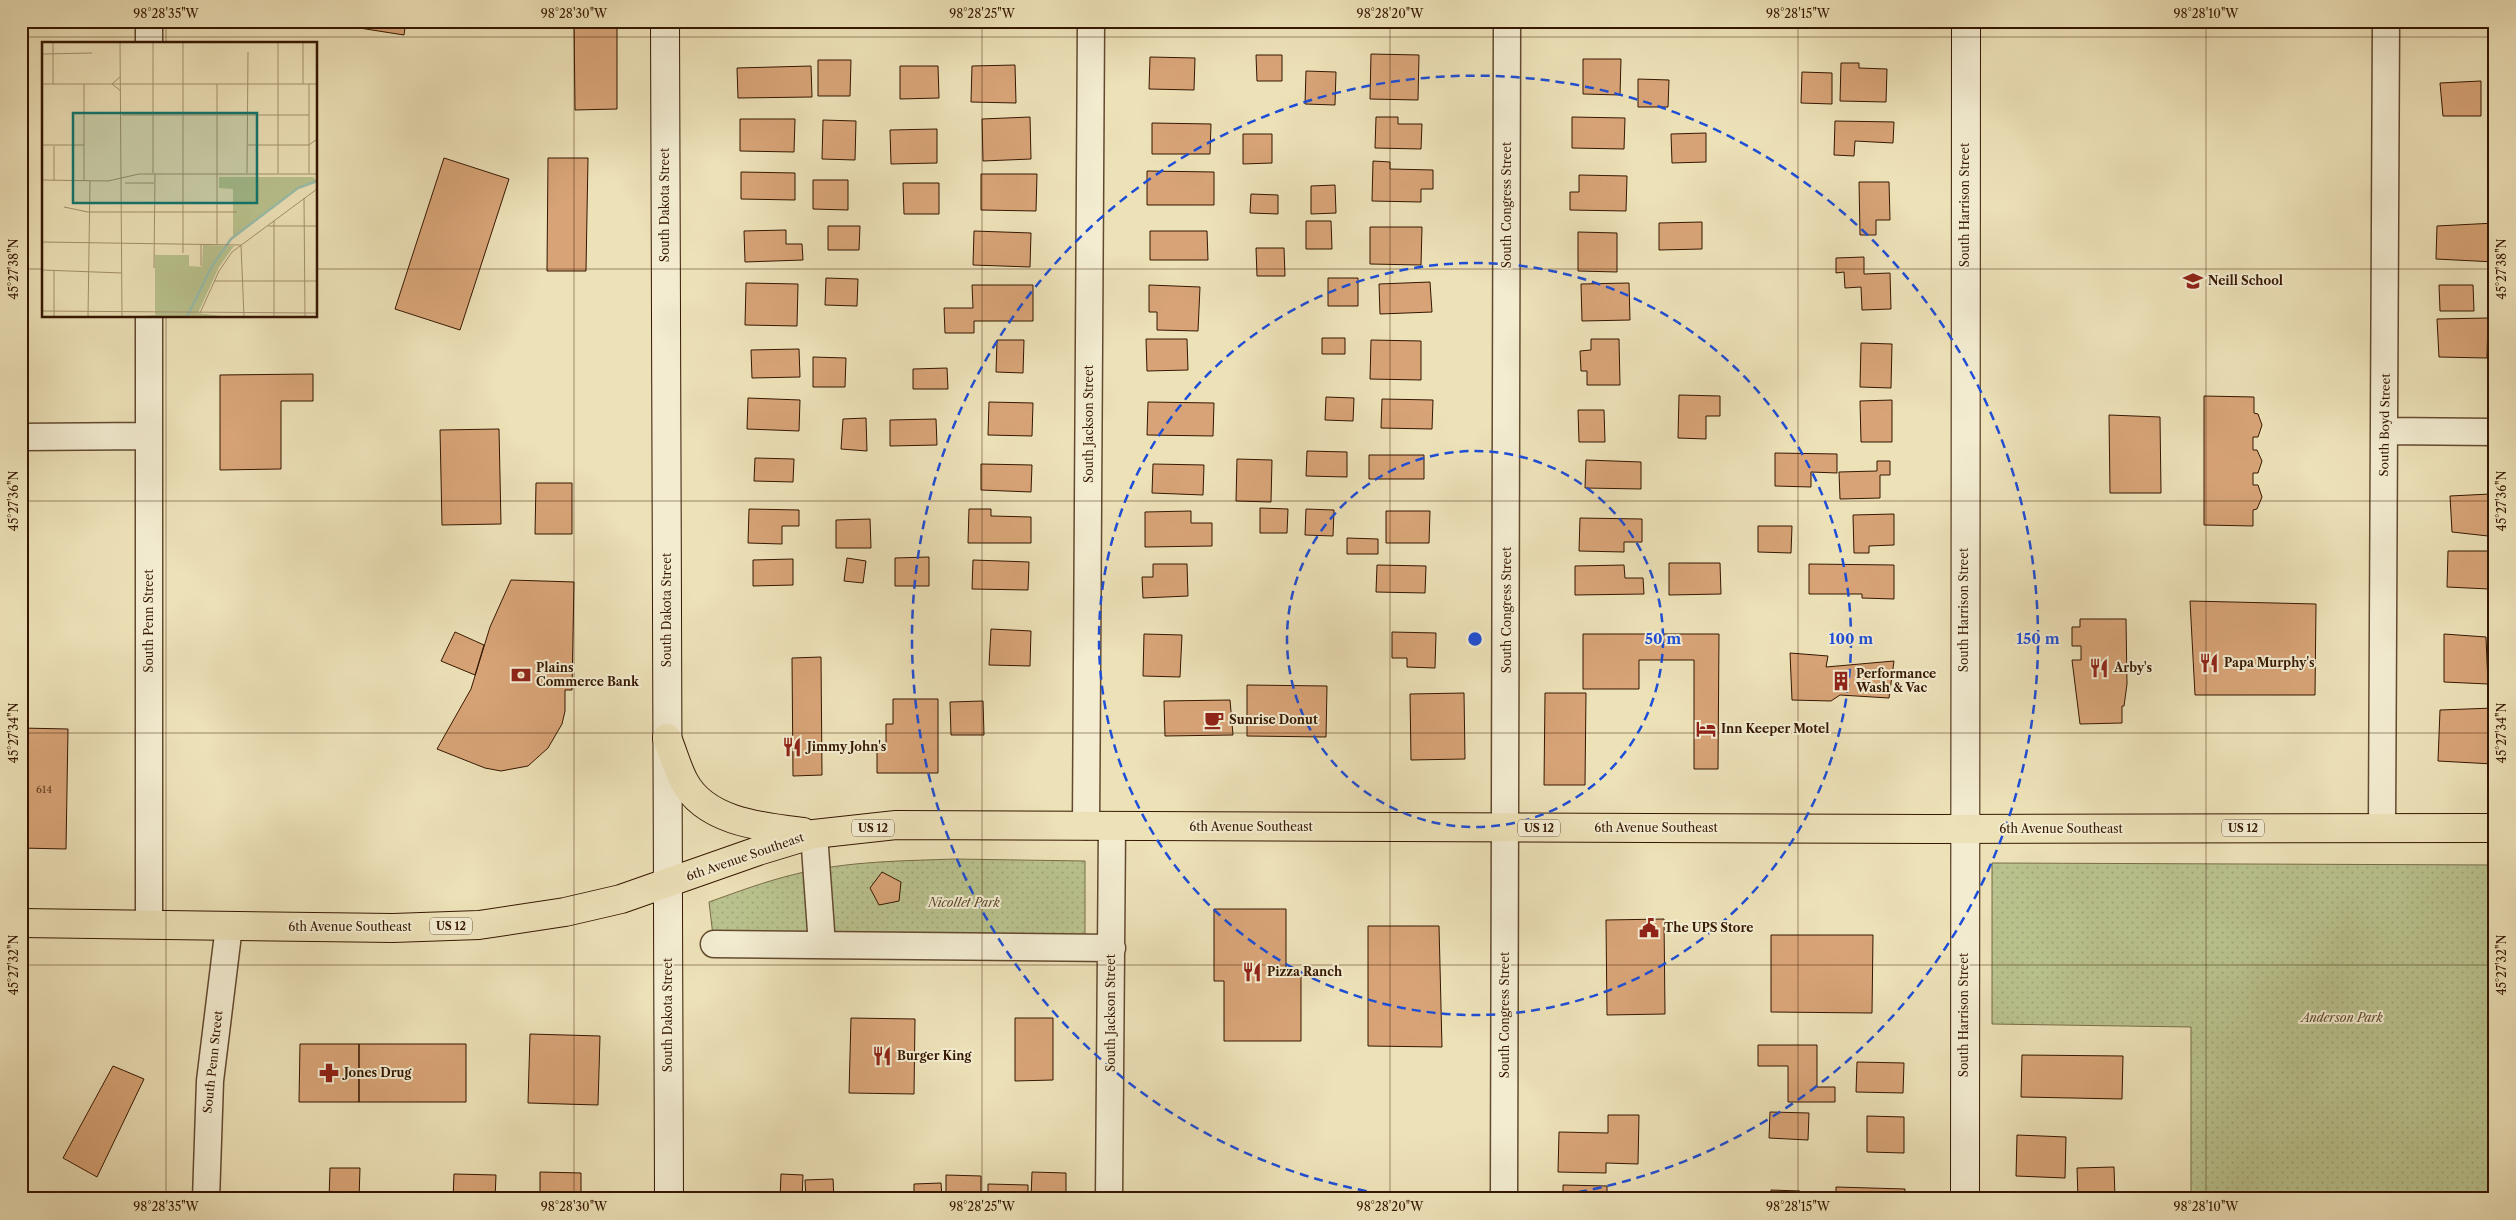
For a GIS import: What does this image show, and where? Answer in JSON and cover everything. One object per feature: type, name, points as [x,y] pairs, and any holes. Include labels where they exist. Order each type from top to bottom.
[{"type":"highway","points":[[667,738],[684,782],[694,796],[711,808],[724,816],[767,828],[816,834]]},
{"type":"highway","name":"6th Avenue Southeast","points":[[21,923],[393,928],[479,925],[565,912],[621,899],[758,851],[816,834],[896,825],[1964,829],[2495,828]]},
{"type":"street","points":[[149,21],[149,42]]},
{"type":"street","name":"South Dakota Street","points":[[664,21],[669,1199]]},
{"type":"street","name":"South Jackson Street","points":[[1091,21],[1099,826],[1112,948],[1110,1199]]},
{"type":"street","name":"South Congress Street","points":[[1504,1199],[1507,828],[1507,21]]},
{"type":"street","name":"South Harrison Street","points":[[1965,1199],[1966,21]]},
{"type":"street","name":"South Boyd Street","points":[[2382,828],[2386,21]]},
{"type":"street","name":"South Penn Street","points":[[149,318],[149,925]]},
{"type":"street","points":[[2385,431],[2495,432]]},
{"type":"street","points":[[21,437],[149,436]]},
{"type":"street","points":[[816,834],[822,945]]},
{"type":"street","name":"South Penn Street","points":[[206,1199],[210,1081],[229,926]]},
{"type":"street","points":[[714,944],[1112,948]]},
{"type":"green space","name":"Nicollet Park","points":[[955,859],[1085,861],[1085,948],[714,944],[709,902],[763,883],[835,866],[875,862]]},
{"type":"green space","name":"Anderson Park","points":[[1992,863],[2495,865],[2495,1199],[2191,1199],[2191,1027],[1992,1024]]},
{"type":"building","points":[[315,21],[406,21],[404,35]]},
{"type":"building","points":[[574,21],[617,21],[617,109],[575,110]]},
{"type":"building","points":[[1371,54],[1419,55],[1418,100],[1370,99]]},
{"type":"building","points":[[1256,55],[1282,55],[1282,81],[1257,81]]},
{"type":"building","points":[[1150,57],[1195,58],[1194,90],[1149,89]]},
{"type":"building","points":[[1583,59],[1621,59],[1620,95],[1583,94]]},
{"type":"building","points":[[818,60],[851,60],[850,96],[818,96]]},
{"type":"building","points":[[1841,63],[1859,63],[1859,68],[1887,69],[1886,102],[1840,101]]},
{"type":"building","points":[[1015,65],[1016,103],[971,102],[972,66]]},
{"type":"building","points":[[811,66],[812,97],[738,98],[737,68]]},
{"type":"building","points":[[900,66],[938,66],[939,98],[900,99]]},
{"type":"building","points":[[1306,71],[1336,72],[1335,105],[1305,104]]},
{"type":"building","points":[[1802,72],[1832,73],[1832,104],[1801,103]]},
{"type":"building","points":[[1638,79],[1669,80],[1668,107],[1638,107]]},
{"type":"building","points":[[2481,81],[2481,116],[2443,116],[2440,83]]},
{"type":"building","points":[[1030,117],[1031,159],[983,161],[982,119]]},
{"type":"building","points":[[1376,117],[1398,117],[1398,124],[1422,124],[1421,149],[1375,148]]},
{"type":"building","points":[[1572,117],[1625,118],[1624,149],[1572,148]]},
{"type":"building","points":[[740,119],[795,119],[794,152],[740,151]]},
{"type":"building","points":[[823,120],[856,121],[855,160],[822,159]]},
{"type":"building","points":[[1835,121],[1894,122],[1893,143],[1855,141],[1854,156],[1834,155]]},
{"type":"building","points":[[1152,123],[1211,124],[1210,154],[1152,154]]},
{"type":"building","points":[[937,129],[937,163],[891,164],[890,130]]},
{"type":"building","points":[[1706,133],[1706,162],[1672,163],[1671,134]]},
{"type":"building","points":[[1243,134],[1272,134],[1272,163],[1243,164]]},
{"type":"building","points":[[444,158],[509,179],[460,330],[395,309]]},
{"type":"building","points":[[548,158],[588,158],[586,271],[547,271]]},
{"type":"building","points":[[1373,161],[1390,162],[1390,169],[1433,170],[1433,189],[1421,189],[1421,202],[1372,201]]},
{"type":"building","points":[[1147,171],[1214,172],[1214,205],[1147,205]]},
{"type":"building","points":[[741,172],[795,173],[795,200],[741,199]]},
{"type":"building","points":[[981,174],[1037,174],[1036,211],[981,210]]},
{"type":"building","points":[[1579,175],[1627,176],[1626,211],[1570,210],[1570,192],[1579,192]]},
{"type":"building","points":[[813,180],[848,180],[848,210],[813,209]]},
{"type":"building","points":[[1859,182],[1889,182],[1890,220],[1876,220],[1876,235],[1860,235]]},
{"type":"building","points":[[903,183],[939,183],[939,214],[904,214]]},
{"type":"building","points":[[1335,185],[1336,213],[1311,214],[1311,186]]},
{"type":"building","points":[[1251,194],[1278,195],[1278,214],[1250,213]]},
{"type":"building","points":[[1306,221],[1331,221],[1332,249],[1306,249]]},
{"type":"building","points":[[1702,222],[1702,249],[1659,250],[1659,223]]},
{"type":"building","points":[[2495,223],[2495,262],[2436,259],[2437,226]]},
{"type":"building","points":[[828,226],[860,226],[859,250],[828,250]]},
{"type":"building","points":[[1370,227],[1422,227],[1421,265],[1370,264]]},
{"type":"building","points":[[786,230],[786,244],[802,244],[803,260],[745,262],[744,231]]},
{"type":"building","points":[[974,231],[1031,233],[1030,267],[973,265]]},
{"type":"building","points":[[1150,231],[1207,231],[1208,260],[1150,260]]},
{"type":"building","points":[[1578,232],[1617,233],[1617,272],[1578,271]]},
{"type":"building","points":[[1256,248],[1284,248],[1285,276],[1257,276]]},
{"type":"building","points":[[1864,257],[1864,274],[1890,273],[1891,309],[1862,310],[1861,287],[1845,288],[1844,272],[1836,273],[1836,258]]},
{"type":"building","points":[[826,278],[858,279],[857,306],[825,305]]},
{"type":"building","points":[[1328,278],[1358,278],[1358,306],[1328,306]]},
{"type":"building","points":[[1430,282],[1432,312],[1380,314],[1379,284]]},
{"type":"building","points":[[746,283],[798,284],[797,326],[745,325]]},
{"type":"building","points":[[1629,283],[1630,320],[1582,321],[1581,284]]},
{"type":"building","points":[[972,285],[1033,285],[1033,321],[974,321],[974,333],[945,333],[944,308],[973,308]]},
{"type":"building","points":[[1149,285],[1200,287],[1198,331],[1157,330],[1157,312],[1149,312]]},
{"type":"building","points":[[2439,285],[2473,285],[2474,311],[2440,311]]},
{"type":"building","points":[[2488,318],[2487,358],[2439,357],[2437,319]]},
{"type":"building","points":[[1322,338],[1345,338],[1345,354],[1322,354]]},
{"type":"building","points":[[1146,339],[1187,339],[1188,370],[1147,371]]},
{"type":"building","points":[[1591,339],[1619,339],[1620,385],[1587,385],[1587,371],[1581,371],[1580,351],[1591,350]]},
{"type":"building","points":[[997,340],[1024,340],[1023,373],[996,372]]},
{"type":"building","points":[[1371,340],[1421,341],[1421,380],[1370,379]]},
{"type":"building","points":[[1861,343],[1892,344],[1891,388],[1860,387]]},
{"type":"building","points":[[799,349],[800,377],[752,378],[751,350]]},
{"type":"building","points":[[813,357],[846,358],[845,387],[813,387]]},
{"type":"building","points":[[947,368],[948,389],[913,389],[913,369]]},
{"type":"building","points":[[313,374],[313,401],[281,401],[281,469],[220,470],[220,375]]},
{"type":"building","points":[[1679,395],[1720,396],[1720,416],[1706,416],[1706,439],[1678,438]]},
{"type":"building","points":[[2204,396],[2254,397],[2254,413],[2258,414],[2262,425],[2258,437],[2253,437],[2253,450],[2257,450],[2262,461],[2258,473],[2253,473],[2253,485],[2258,485],[2262,497],[2257,509],[2253,510],[2253,526],[2204,525]]},
{"type":"building","points":[[1326,397],[1354,398],[1353,421],[1325,420]]},
{"type":"building","points":[[748,398],[800,400],[799,431],[747,429]]},
{"type":"building","points":[[1382,399],[1433,400],[1432,429],[1381,428]]},
{"type":"building","points":[[1892,400],[1892,442],[1861,442],[1860,401]]},
{"type":"building","points":[[989,402],[1033,403],[1032,436],[988,435]]},
{"type":"building","points":[[1148,402],[1214,403],[1213,436],[1147,435]]},
{"type":"building","points":[[1578,410],[1604,410],[1605,442],[1579,442]]},
{"type":"building","points":[[2109,415],[2160,417],[2161,493],[2110,493]]},
{"type":"building","points":[[866,418],[867,451],[841,449],[843,419]]},
{"type":"building","points":[[936,419],[937,445],[890,446],[890,420]]},
{"type":"building","points":[[499,429],[501,524],[442,525],[440,430]]},
{"type":"building","points":[[1307,451],[1347,452],[1347,477],[1306,476]]},
{"type":"building","points":[[1775,453],[1837,454],[1837,473],[1811,472],[1811,487],[1775,486]]},
{"type":"building","points":[[1369,455],[1424,455],[1424,479],[1369,479]]},
{"type":"building","points":[[755,458],[794,459],[793,482],[754,481]]},
{"type":"building","points":[[1237,459],[1272,460],[1271,502],[1236,501]]},
{"type":"building","points":[[1586,460],[1641,462],[1641,489],[1585,488]]},
{"type":"building","points":[[1877,461],[1890,461],[1890,475],[1880,475],[1880,498],[1840,499],[1839,472],[1877,471]]},
{"type":"building","points":[[981,464],[1032,465],[1031,492],[981,490]]},
{"type":"building","points":[[1153,464],[1204,465],[1203,495],[1152,493]]},
{"type":"building","points":[[536,483],[572,483],[572,534],[535,534]]},
{"type":"building","points":[[2490,494],[2488,536],[2452,532],[2450,496]]},
{"type":"building","points":[[1260,508],[1288,509],[1287,533],[1260,533]]},
{"type":"building","points":[[749,509],[799,510],[799,526],[782,526],[782,544],[748,543]]},
{"type":"building","points":[[969,509],[991,509],[991,516],[1031,517],[1031,543],[968,543]]},
{"type":"building","points":[[1306,509],[1334,510],[1333,536],[1305,535]]},
{"type":"building","points":[[1191,511],[1191,523],[1212,523],[1212,546],[1145,547],[1145,512]]},
{"type":"building","points":[[1386,511],[1430,511],[1429,543],[1386,543]]},
{"type":"building","points":[[1894,514],[1894,545],[1869,546],[1869,553],[1854,553],[1853,515]]},
{"type":"building","points":[[1580,518],[1642,519],[1642,542],[1624,542],[1624,552],[1579,551]]},
{"type":"building","points":[[870,519],[871,548],[836,548],[836,520]]},
{"type":"building","points":[[1758,526],[1792,526],[1791,553],[1758,552]]},
{"type":"building","points":[[1347,538],[1378,539],[1378,554],[1347,554]]},
{"type":"building","points":[[2448,551],[2490,551],[2489,589],[2447,587]]},
{"type":"building","points":[[929,557],[929,586],[895,586],[895,558]]},
{"type":"building","points":[[847,558],[866,561],[863,583],[844,581]]},
{"type":"building","points":[[793,559],[793,585],[753,586],[753,560]]},
{"type":"building","points":[[973,560],[1029,562],[1028,590],[972,589]]},
{"type":"building","points":[[1669,563],[1720,563],[1721,594],[1669,595]]},
{"type":"building","points":[[1153,564],[1187,564],[1188,596],[1143,598],[1142,577],[1153,577]]},
{"type":"building","points":[[1809,564],[1894,565],[1894,599],[1862,598],[1862,594],[1809,594]]},
{"type":"building","points":[[1377,565],[1426,566],[1425,593],[1376,592]]},
{"type":"building","points":[[1624,565],[1625,578],[1643,578],[1644,594],[1575,595],[1575,566]]},
{"type":"building","points":[[511,580],[574,582],[572,690],[565,690],[565,711],[562,724],[548,748],[528,766],[501,771],[485,768],[437,749],[471,689],[490,627]]},
{"type":"building","points":[[2190,601],[2316,604],[2315,695],[2195,695]]},
{"type":"building","name":"Arby's","points":[[2080,619],[2126,619],[2127,684],[2124,706],[2122,706],[2122,723],[2080,724],[2072,660],[2081,660],[2081,646],[2072,646],[2072,627],[2080,627]]},
{"type":"building","points":[[991,629],[1031,631],[1030,666],[989,665]]},
{"type":"building","points":[[455,632],[484,645],[475,675],[441,661]]},
{"type":"building","points":[[1392,632],[1436,633],[1435,668],[1407,667],[1407,658],[1392,658]]},
{"type":"building","points":[[1144,634],[1182,635],[1180,677],[1143,676]]},
{"type":"building","name":"Inn Keeper Motel","points":[[1583,634],[1719,634],[1718,769],[1694,769],[1694,660],[1639,660],[1639,689],[1583,689]]},
{"type":"building","points":[[2444,634],[2486,637],[2488,684],[2444,682]]},
{"type":"building","name":"Performance Wash & Vac","points":[[1790,653],[1828,656],[1826,667],[1894,661],[1889,698],[1840,695],[1831,701],[1792,700]]},
{"type":"building","points":[[821,657],[822,775],[793,776],[792,658]]},
{"type":"building","points":[[1247,685],[1327,686],[1326,737],[1247,736]]},
{"type":"building","points":[[1464,693],[1465,759],[1411,760],[1410,694]]},
{"type":"building","points":[[1545,693],[1586,693],[1585,785],[1544,785]]},
{"type":"building","points":[[893,699],[938,699],[938,773],[877,773],[877,747],[886,747],[886,724],[893,724]]},
{"type":"building","points":[[1230,700],[1233,735],[1165,736],[1164,701]]},
{"type":"building","points":[[983,701],[984,735],[951,735],[950,702]]},
{"type":"building","points":[[2494,708],[2493,764],[2438,761],[2440,710]]},
{"type":"building","points":[[21,728],[68,729],[66,849],[21,848]]},
{"type":"building","points":[[882,872],[901,882],[899,901],[879,905],[870,888]]},
{"type":"building","points":[[1214,909],[1286,909],[1286,971],[1301,971],[1301,1041],[1224,1041],[1224,981],[1214,981]]},
{"type":"building","points":[[1664,919],[1665,1014],[1607,1015],[1606,920]]},
{"type":"building","points":[[1368,926],[1439,926],[1442,1047],[1368,1046]]},
{"type":"building","points":[[1771,935],[1873,935],[1872,1013],[1771,1012]]},
{"type":"building","name":"Burger King","points":[[851,1018],[915,1019],[914,1094],[849,1093]]},
{"type":"building","points":[[1015,1018],[1053,1018],[1053,1080],[1015,1081]]},
{"type":"building","points":[[530,1034],[600,1036],[598,1105],[528,1103]]},
{"type":"building","name":"Jones Drug","points":[[300,1044],[359,1044],[359,1102],[299,1102]]},
{"type":"building","points":[[359,1044],[466,1044],[466,1102],[359,1102]]},
{"type":"building","points":[[1758,1045],[1817,1045],[1817,1087],[1835,1087],[1835,1102],[1788,1102],[1788,1066],[1758,1066]]},
{"type":"building","points":[[2022,1055],[2123,1056],[2122,1099],[2021,1097]]},
{"type":"building","points":[[1857,1062],[1904,1063],[1903,1093],[1856,1092]]},
{"type":"building","points":[[113,1066],[144,1079],[97,1177],[63,1158]]},
{"type":"building","points":[[1770,1112],[1809,1113],[1808,1140],[1769,1138]]},
{"type":"building","points":[[1608,1115],[1639,1115],[1638,1164],[1606,1163],[1606,1173],[1558,1172],[1559,1132],[1608,1133]]},
{"type":"building","points":[[1867,1116],[1904,1117],[1904,1153],[1867,1152]]},
{"type":"building","points":[[2017,1135],[2066,1137],[2065,1178],[2016,1176]]},
{"type":"building","points":[[2114,1167],[2115,1197],[2078,1198],[2077,1168]]},
{"type":"building","points":[[330,1168],[360,1168],[359,1199],[329,1199]]},
{"type":"building","points":[[540,1172],[581,1173],[581,1199],[540,1199]]},
{"type":"building","points":[[1032,1172],[1066,1173],[1066,1199],[1031,1199]]},
{"type":"building","points":[[454,1174],[496,1175],[495,1199],[453,1199]]},
{"type":"building","points":[[781,1174],[803,1175],[802,1199],[780,1199]]},
{"type":"building","points":[[946,1175],[981,1176],[981,1199],[946,1199]]},
{"type":"building","points":[[833,1179],[834,1199],[806,1199],[805,1180]]},
{"type":"building","points":[[941,1183],[942,1198],[914,1199],[914,1184]]},
{"type":"building","points":[[988,1184],[1028,1185],[1028,1199],[988,1199]]},
{"type":"building","points":[[1563,1185],[1607,1186],[1607,1198],[1637,1199],[1563,1199]]},
{"type":"building","points":[[1836,1187],[1905,1189],[1905,1199],[1836,1199]]},
{"type":"building","points":[[1771,1190],[1800,1191],[1800,1199],[1771,1199]]},
{"type":"place","name":"Neill School","points":[[2193,281]]},
{"type":"place","name":"Papa Murphy's","points":[[2209,663]]},
{"type":"place","name":"Arby's","points":[[2099,668]]},
{"type":"place","name":"Plains Commerce Bank","points":[[521,675]]},
{"type":"place","name":"Performance Wash & Vac","points":[[1841,681]]},
{"type":"place","name":"Sunrise Donut","points":[[1214,720]]},
{"type":"place","name":"Inn Keeper Motel","points":[[1706,729]]},
{"type":"place","name":"Jimmy John's","points":[[792,747]]},
{"type":"place","name":"The UPS Store","points":[[1649,928]]},
{"type":"place","name":"Pizza Ranch","points":[[1252,972]]},
{"type":"place","name":"Burger King","points":[[882,1056]]},
{"type":"place","name":"Jones Drug","points":[[329,1073]]}]
